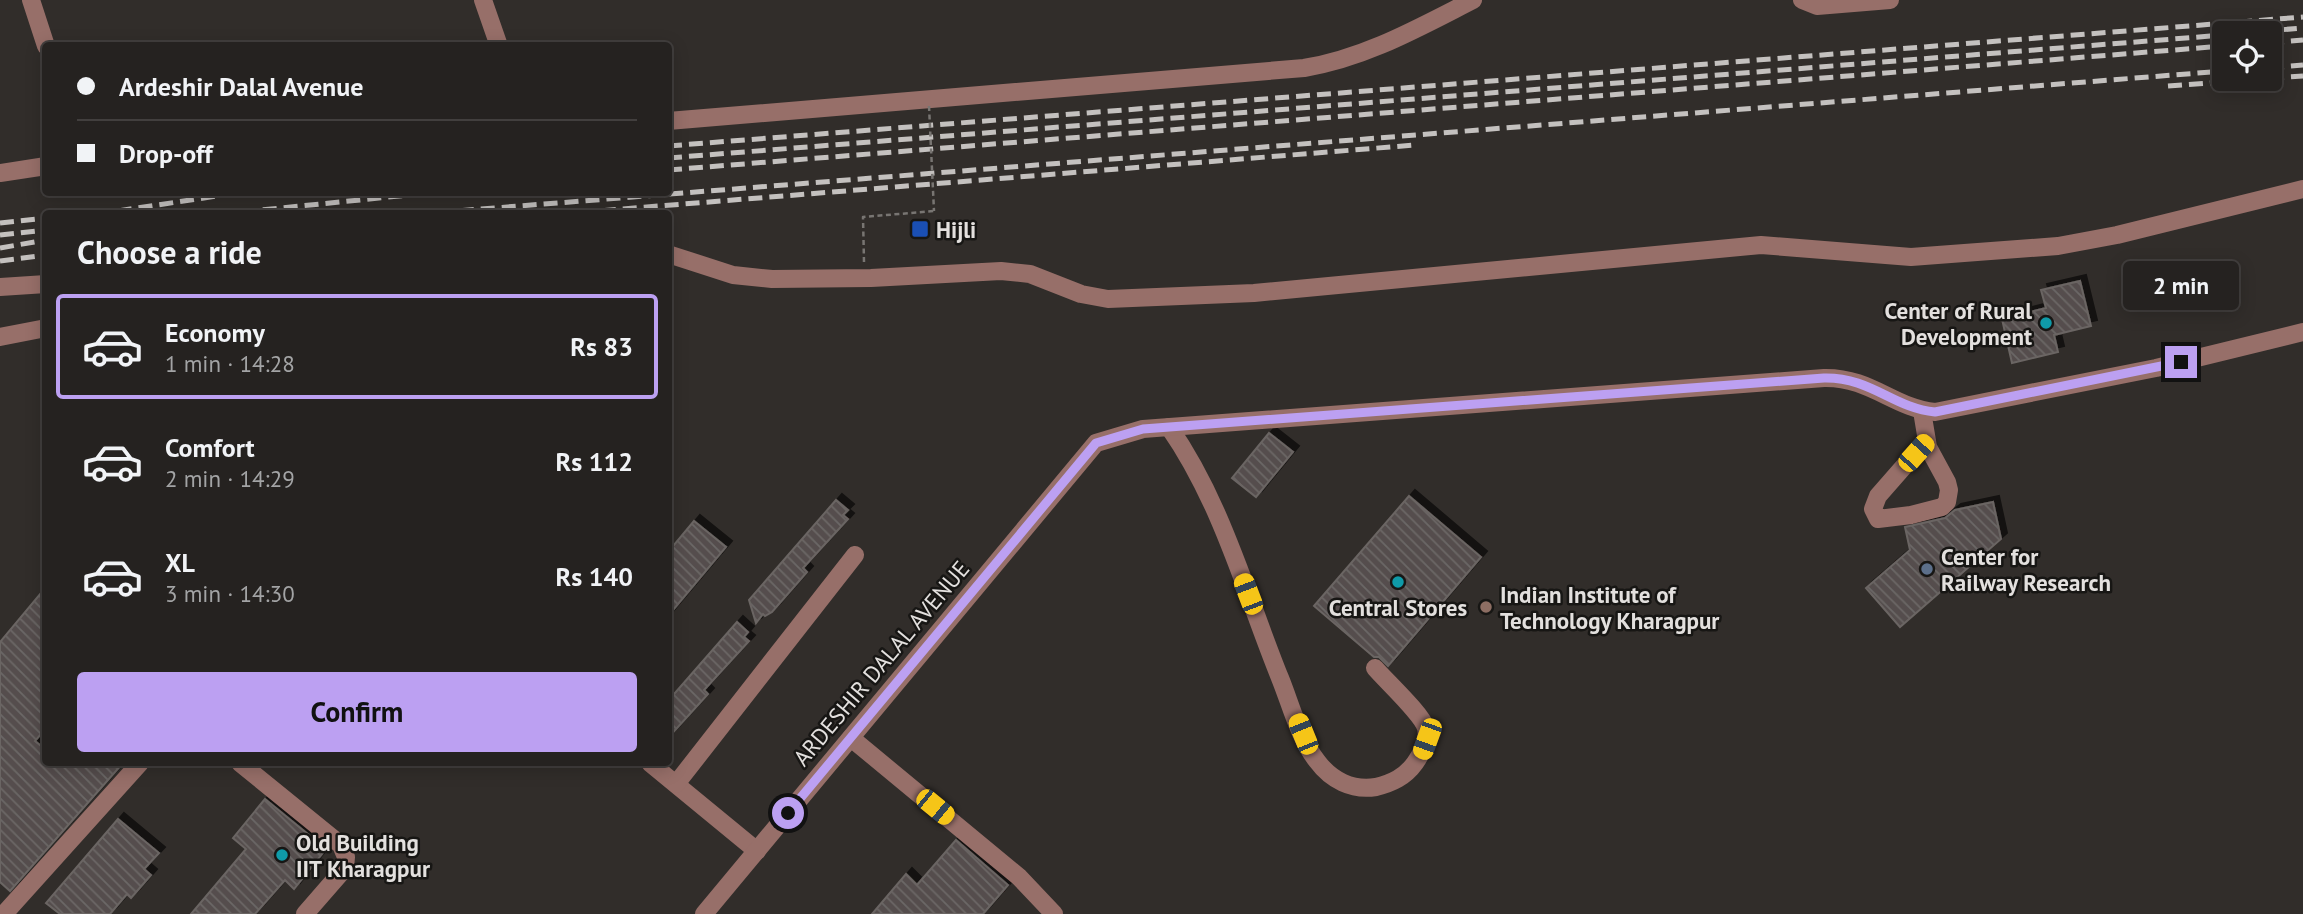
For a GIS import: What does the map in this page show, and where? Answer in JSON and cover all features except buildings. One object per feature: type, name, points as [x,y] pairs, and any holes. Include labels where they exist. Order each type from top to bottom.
[{"type":"street","points":[[31,0],[45,42]]},
{"type":"street","points":[[484,0],[498,42]]},
{"type":"street","points":[[1802,0],[1817,6],[1890,0]]},
{"type":"street","points":[[672,121],[998,96],[1331,64],[1385,45],[1463,3]]},
{"type":"street","points":[[0,173],[42,167]]},
{"type":"street","points":[[672,255],[733,275],[814,280],[1001,271],[1030,274],[1081,294],[1108,299],[1254,293],[1761,245],[1911,257],[2058,246],[2117,235],[2303,189]]},
{"type":"street","points":[[0,287],[42,284]]},
{"type":"street","points":[[0,337],[42,329]]},
{"type":"street","points":[[1169,427],[1844,377],[1922,411],[1935,412],[2156,368],[2303,332]]},
{"type":"street","points":[[1922,411],[1927,440],[1928,447],[1949,489],[1947,502],[1942,507],[1911,515],[1878,519],[1873,509],[1878,496],[1927,440]]},
{"type":"street","points":[[1169,427],[1190,457],[1209,492],[1277,671],[1315,760],[1328,773],[1351,787],[1367,789],[1391,783],[1410,769],[1421,754],[1427,739],[1426,727],[1417,714],[1375,668]]},
{"type":"street","name":"ARDESHIR DALAL AVENUE","points":[[704,914],[1096,443],[1143,429],[1169,427]]},
{"type":"street","points":[[676,785],[855,555]]},
{"type":"street","points":[[851,738],[1019,877],[1054,914]]},
{"type":"street","points":[[4,914],[137,766]]},
{"type":"street","points":[[244,766],[341,845],[346,857],[345,869],[305,914]]},
{"type":"street","points":[[654,766],[757,851]]},
{"type":"path","points":[[864,278],[863,218],[934,211],[929,106]]},
{"type":"railway","points":[[672,146],[2303,17]]},
{"type":"railway","points":[[2282,30],[2303,28]]},
{"type":"railway","points":[[672,158],[2212,36]]},
{"type":"railway","points":[[2282,42],[2303,40]]},
{"type":"railway","points":[[672,170],[2212,47]]},
{"type":"railway","points":[[2282,67],[2303,65]]},
{"type":"railway","points":[[672,194],[2212,72]]},
{"type":"railway","points":[[2282,77],[2303,76]]},
{"type":"railway","points":[[2168,86],[2212,83]]},
{"type":"railway","points":[[610,210],[1415,145]]},
{"type":"railway","points":[[124,210],[217,196]]},
{"type":"railway","points":[[261,210],[399,196]]},
{"type":"railway","points":[[469,210],[645,196]]},
{"type":"railway","points":[[0,223],[42,218]]},
{"type":"railway","points":[[0,235],[42,230]]},
{"type":"railway","points":[[0,248],[42,241]]},
{"type":"railway","points":[[0,261],[42,256]]},
{"type":"place","name":"Hijli","points":[[920,229]]},
{"type":"place","name":"Center of Rural Development","points":[[2046,323]]},
{"type":"place","name":"Center for Railway Research","points":[[1927,569]]},
{"type":"place","name":"Central Stores","points":[[1398,582]]},
{"type":"place","name":"Indian Institute of Technology Kharagpur","points":[[1486,607]]},
{"type":"place","name":"Old Building IIT Kharagpur","points":[[282,855]]},
{"type":"route","points":[[788,813],[1096,443],[1143,429],[1844,377],[1917,410],[1935,412],[2181,362]]}]
